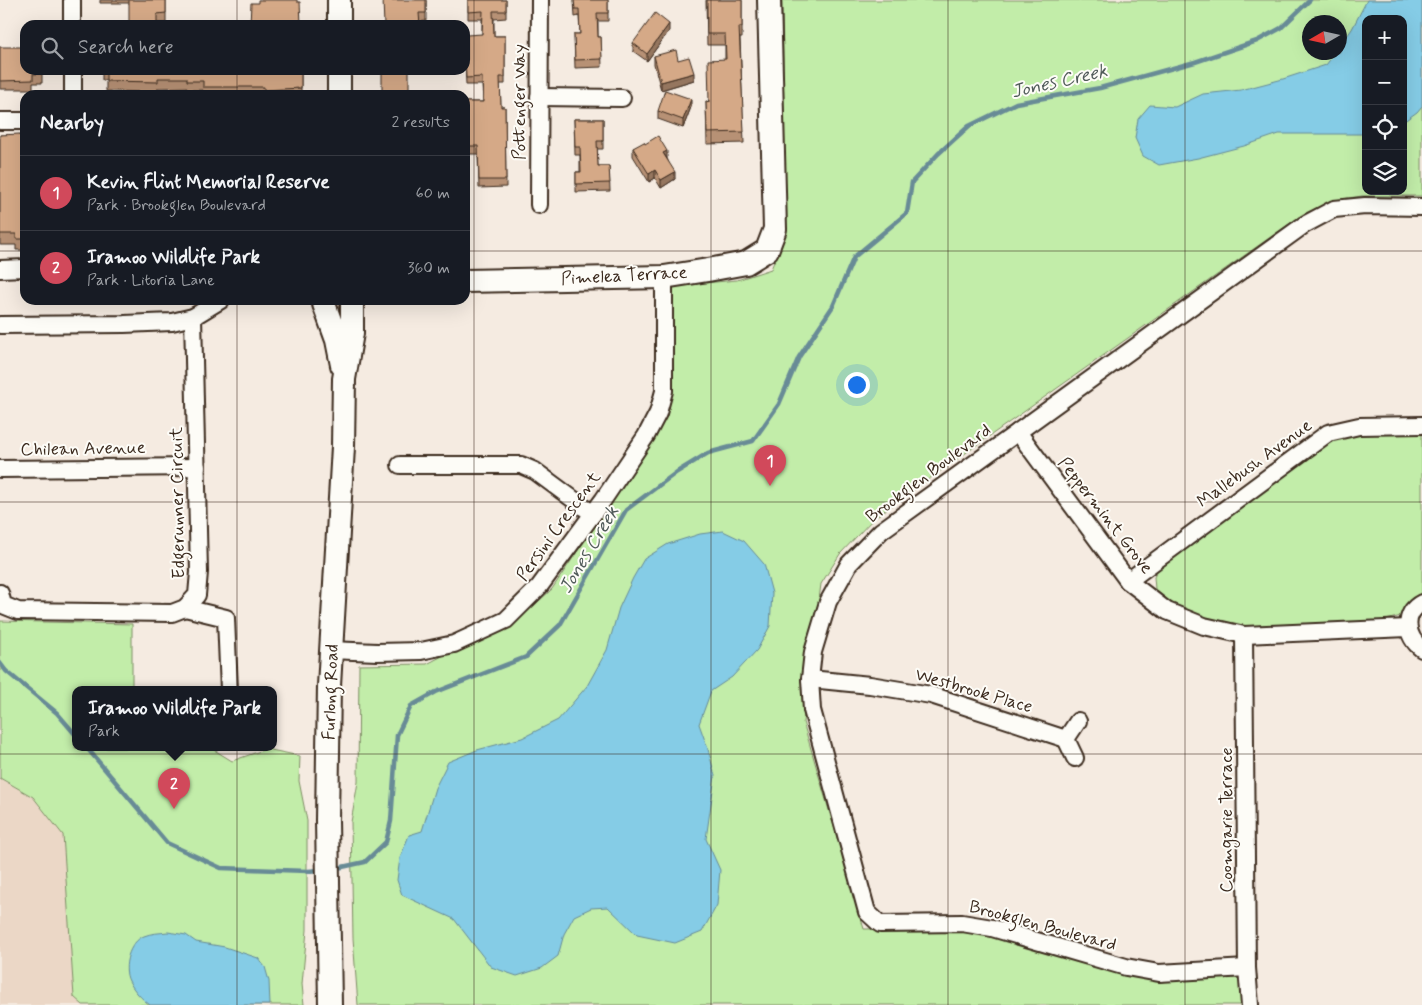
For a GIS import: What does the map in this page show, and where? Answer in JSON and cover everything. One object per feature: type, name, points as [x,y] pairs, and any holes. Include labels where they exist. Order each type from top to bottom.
[{"type":"main road","points":[[339,0],[339,20]]},
{"type":"main road","name":"Pimelea Terrace","points":[[470,281],[664,277],[746,263],[767,250],[775,229],[769,0]]},
{"type":"main road","points":[[339,75],[339,90]]},
{"type":"main road","name":"Furlong Road","points":[[322,305],[337,340],[344,379]]},
{"type":"main road","name":"Furlong Road","points":[[330,1005],[327,820],[330,650],[341,484],[344,379],[352,333],[351,305]]},
{"type":"street","points":[[72,0],[72,20]]},
{"type":"street","name":"Pottenger Way","points":[[539,205],[540,0]]},
{"type":"street","points":[[73,75],[73,90]]},
{"type":"street","points":[[539,97],[622,98]]},
{"type":"street","points":[[0,122],[20,121]]},
{"type":"street","name":"Brookglen Boulevard","points":[[1246,968],[1159,973],[1126,967],[992,928],[962,923],[880,924],[867,912],[812,710],[810,679],[813,652],[828,602],[849,564],[881,530],[1304,225],[1334,209],[1365,206],[1422,207]]},
{"type":"street","points":[[0,269],[20,268]]},
{"type":"street","name":"Persini Crescent","points":[[330,650],[420,651],[454,644],[506,620],[539,588],[593,514],[646,436],[658,413],[664,390],[664,277]]},
{"type":"street","points":[[0,325],[172,322],[193,317],[213,305]]},
{"type":"street","name":"Edgerunner Circuit","points":[[185,608],[197,595],[199,578],[193,317]]},
{"type":"street","name":"Mallebush Avenue","points":[[1128,581],[1328,433],[1359,426],[1422,425]]},
{"type":"street","name":"Peppermint Grove","points":[[1018,432],[1128,581],[1167,611],[1204,626],[1244,635],[1408,628]]},
{"type":"street","points":[[400,465],[520,466],[535,471],[593,514]]},
{"type":"street","name":"Chilean Avenue","points":[[0,469],[197,467]]},
{"type":"street","points":[[0,593],[4,604],[18,611],[172,613],[185,608],[226,618],[229,686]]},
{"type":"street","points":[[1422,602],[1412,610],[1408,628],[1410,636],[1422,648]]},
{"type":"street","name":"Coomgarie Terrace","points":[[1244,635],[1246,968],[1250,1005]]},
{"type":"street","name":"Westbrook Place","points":[[810,679],[870,685],[932,695],[1066,739]]},
{"type":"street","points":[[1075,758],[1066,739],[1078,721]]},
{"type":"shaded area","points":[[0,778],[33,797],[63,835],[74,997],[83,1005],[0,1005]]},
{"type":"green space","points":[[782,0],[1422,0],[1422,196],[1362,196],[1335,200],[1303,214],[874,518],[840,554],[821,584],[803,722],[864,929],[957,928],[1121,971],[1239,974],[1243,1005],[358,1005],[353,938],[351,822],[358,782],[359,665],[427,664],[527,612],[552,589],[643,454],[664,416],[672,373],[673,286],[737,280],[771,269],[786,233]]},
{"type":"green space","points":[[1422,432],[1422,593],[1412,600],[1401,616],[1382,621],[1243,626],[1203,618],[1168,601],[1155,589],[1154,577],[1159,567],[1331,439],[1359,433]]},
{"type":"green space","points":[[0,621],[132,624],[132,686],[72,686],[72,751],[216,751],[232,761],[260,751],[276,751],[300,756],[299,781],[307,821],[307,930],[302,984],[304,1005],[83,1005],[74,997],[63,835],[33,797],[0,778]]},
{"type":"water","points":[[1367,0],[1422,0],[1422,106],[1407,119],[1407,15],[1362,15],[1362,134],[1279,134],[1244,146],[1198,158],[1159,165],[1143,156],[1135,138],[1138,119],[1150,105],[1175,107],[1203,94],[1241,90],[1326,65],[1330,60],[1347,60],[1347,36]]},
{"type":"water","points":[[723,531],[744,541],[764,564],[772,593],[770,626],[757,650],[732,677],[711,691],[699,724],[715,776],[706,839],[720,870],[717,905],[702,932],[675,943],[637,935],[608,907],[591,908],[574,916],[564,934],[558,956],[542,968],[517,976],[491,967],[454,919],[402,895],[397,880],[400,858],[409,835],[422,831],[435,788],[448,762],[477,750],[522,738],[558,720],[587,686],[607,650],[619,608],[644,559],[668,544],[700,534]]},
{"type":"water","points":[[168,932],[186,935],[196,942],[225,947],[258,958],[265,967],[269,981],[270,1005],[150,1005],[138,994],[129,981],[126,969],[128,956],[134,944],[144,936]]},
{"type":"building","points":[[129,0],[166,0],[166,13],[157,14],[157,20],[129,20]]},
{"type":"building","points":[[258,0],[297,0],[297,2],[300,2],[301,20],[250,20],[251,3],[258,3]]},
{"type":"building","points":[[383,0],[426,0],[426,13],[419,13],[420,20],[384,20]]},
{"type":"building","points":[[468,0],[506,0],[506,11],[493,11],[494,36],[505,36],[505,77],[500,77],[501,107],[505,107],[506,180],[479,180],[478,146],[470,146],[470,102],[483,102],[482,77],[466,78],[466,75],[470,75],[470,35],[482,34],[483,11],[468,12]]},
{"type":"building","points":[[574,0],[608,0],[608,13],[597,13],[598,37],[601,37],[602,59],[575,60],[574,34],[580,34],[579,9],[575,9]]},
{"type":"building","points":[[707,0],[742,0],[742,27],[739,27],[744,132],[707,133],[706,101],[709,102],[708,60],[726,59],[725,34],[707,34]]},
{"type":"building","points":[[655,13],[669,24],[647,54],[633,43]]},
{"type":"building","points":[[0,47],[20,47],[20,75],[33,75],[33,80],[0,81]]},
{"type":"building","points":[[676,50],[678,60],[689,57],[694,73],[661,82],[654,56]]},
{"type":"building","points":[[106,75],[301,75],[301,88],[264,90],[264,87],[203,87],[203,81],[187,81],[187,78],[158,78],[158,82],[106,81]]},
{"type":"building","points":[[382,75],[409,75],[409,90],[382,90]]},
{"type":"building","points":[[665,90],[691,99],[683,120],[658,111]]},
{"type":"building","points":[[574,119],[603,119],[603,141],[597,141],[598,166],[609,166],[610,183],[576,184],[576,172],[581,172],[580,147],[575,147]]},
{"type":"building","points":[[20,134],[20,239],[16,239],[16,234],[0,234],[0,135]]},
{"type":"building","points":[[658,136],[667,151],[663,153],[675,172],[661,180],[655,170],[649,174],[633,148],[644,142],[645,144]]},
{"type":"waterway","name":"Jones Creek","points":[[333,869],[365,862],[386,842],[391,821],[397,735],[411,706],[436,692],[526,657],[560,625],[626,510],[677,472],[708,453],[753,441],[779,404],[799,357],[833,306],[854,257],[907,213],[912,182],[938,154],[969,126],[1016,103],[1100,88],[1195,62],[1257,41],[1281,28],[1310,0]]},
{"type":"waterway","name":"Jones Creek","points":[[0,663],[6,671],[57,713],[72,730]]},
{"type":"waterway","name":"Jones Creek","points":[[90,751],[167,843],[221,868],[320,870]]},
{"type":"place","name":"Kevin Flint Memorial Reserve","points":[[770,486]]},
{"type":"place","name":"Iramoo Wildlife Park","points":[[174,809]]}]
